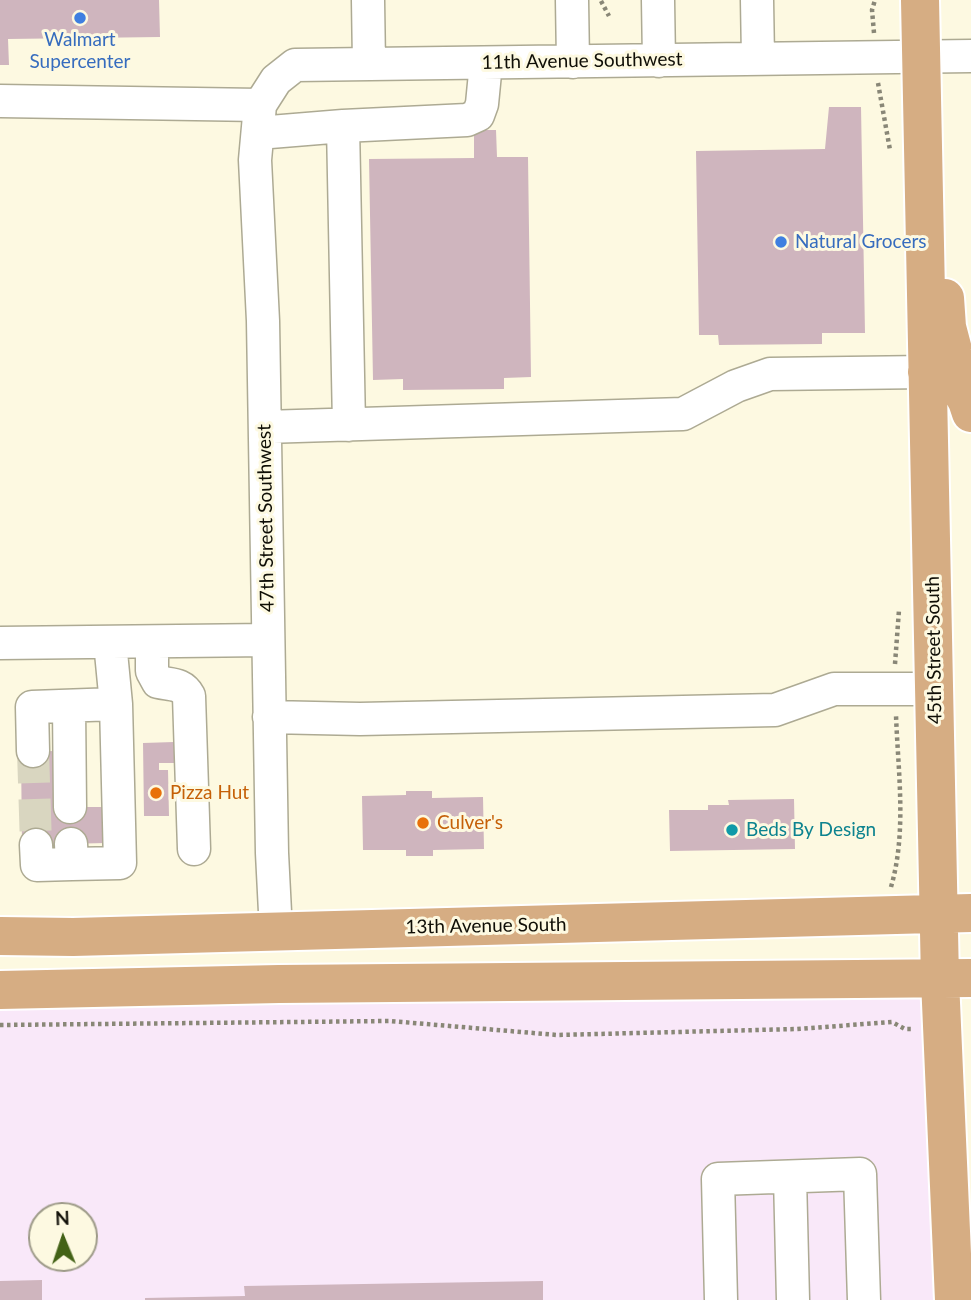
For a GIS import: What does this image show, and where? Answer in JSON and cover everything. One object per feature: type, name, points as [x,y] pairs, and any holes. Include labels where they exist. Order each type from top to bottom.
[{"type":"main road","name":"45th Street South","points":[[920,0],[934,689],[956,914],[955,1292]]},
{"type":"main road","points":[[924,188],[939,219],[947,327],[954,354],[971,369]]},
{"type":"main road","points":[[927,372],[956,382],[971,413]]},
{"type":"main road","name":"13th Avenue South","points":[[0,936],[73,937],[956,914]]},
{"type":"main road","points":[[0,983],[22,976],[240,966],[266,960],[275,948],[276,932]]},
{"type":"main road","points":[[0,990],[293,984],[956,979]]},
{"type":"street","points":[[368,0],[369,64]]},
{"type":"street","points":[[572,0],[573,62]]},
{"type":"street","points":[[658,0],[659,61]]},
{"type":"street","points":[[757,0],[758,58]]},
{"type":"street","name":"11th Avenue Southwest","points":[[259,119],[276,80],[295,65],[971,56]]},
{"type":"street","points":[[0,101],[343,126],[467,120],[478,115],[482,104],[486,63]]},
{"type":"street","name":"47th Street Southwest","points":[[259,119],[255,160],[263,321],[269,718],[276,932]]},
{"type":"street","points":[[343,126],[349,425]]},
{"type":"street","points":[[265,427],[683,414],[736,386],[771,374],[927,372]]},
{"type":"street","points":[[0,643],[268,640]]},
{"type":"street","points":[[36,855],[72,854],[120,863],[116,704],[110,642]]},
{"type":"street","points":[[152,642],[153,677],[158,682],[185,689],[189,696],[194,849]]},
{"type":"street","points":[[269,718],[360,719],[775,710],[834,689],[934,689]]},
{"type":"street","points":[[33,751],[32,707],[116,704]]},
{"type":"street","points":[[69,706],[70,807]]},
{"type":"street","points":[[721,1300],[718,1179],[860,1174],[864,1300]]},
{"type":"street","points":[[790,1177],[793,1300]]},
{"type":"path","points":[[600,0],[609,16]]},
{"type":"path","points":[[872,10],[876,0]]},
{"type":"path","points":[[891,888],[898,864],[900,808],[897,727]]},
{"type":"path","points":[[0,1025],[390,1021],[557,1035],[797,1029],[892,1023],[905,1029]]},
{"type":"shaded area","points":[[928,988],[939,1300],[0,1300],[0,1004]]},
{"type":"building","name":"Walmart Supercenter","points":[[0,0],[159,0],[160,37],[8,39],[9,65],[0,65]]},
{"type":"building","name":"Natural Grocers","points":[[829,107],[861,107],[865,333],[822,333],[822,344],[719,345],[718,335],[699,335],[696,151],[825,149]]},
{"type":"building","points":[[474,130],[496,130],[497,157],[528,157],[531,377],[504,378],[504,389],[403,390],[403,379],[373,380],[369,159],[474,158]]},
{"type":"building","name":"Pizza Hut","points":[[174,742],[175,763],[159,763],[159,770],[168,770],[169,816],[144,816],[143,743]]},
{"type":"building","points":[[54,751],[55,807],[106,807],[106,843],[22,845],[21,752]]},
{"type":"building","name":"Culver's","points":[[406,791],[432,791],[432,798],[483,797],[484,849],[433,850],[433,856],[406,856],[406,850],[363,850],[362,796],[406,795]]},
{"type":"building","name":"Beds By Design","points":[[794,799],[795,849],[670,851],[669,810],[708,810],[708,805],[729,805],[728,800]]},
{"type":"building","points":[[42,1280],[42,1300],[0,1300],[0,1281]]},
{"type":"building","points":[[543,1281],[543,1300],[145,1300],[245,1296],[244,1286]]},
{"type":"tunnel","points":[[33,751],[36,845]]},
{"type":"place","name":"Walmart Supercenter","points":[[80,18]]},
{"type":"place","name":"Natural Grocers","points":[[781,242]]},
{"type":"place","name":"Pizza Hut","points":[[156,793]]},
{"type":"place","name":"Culver's","points":[[423,823]]},
{"type":"place","name":"Beds By Design","points":[[732,830]]}]
